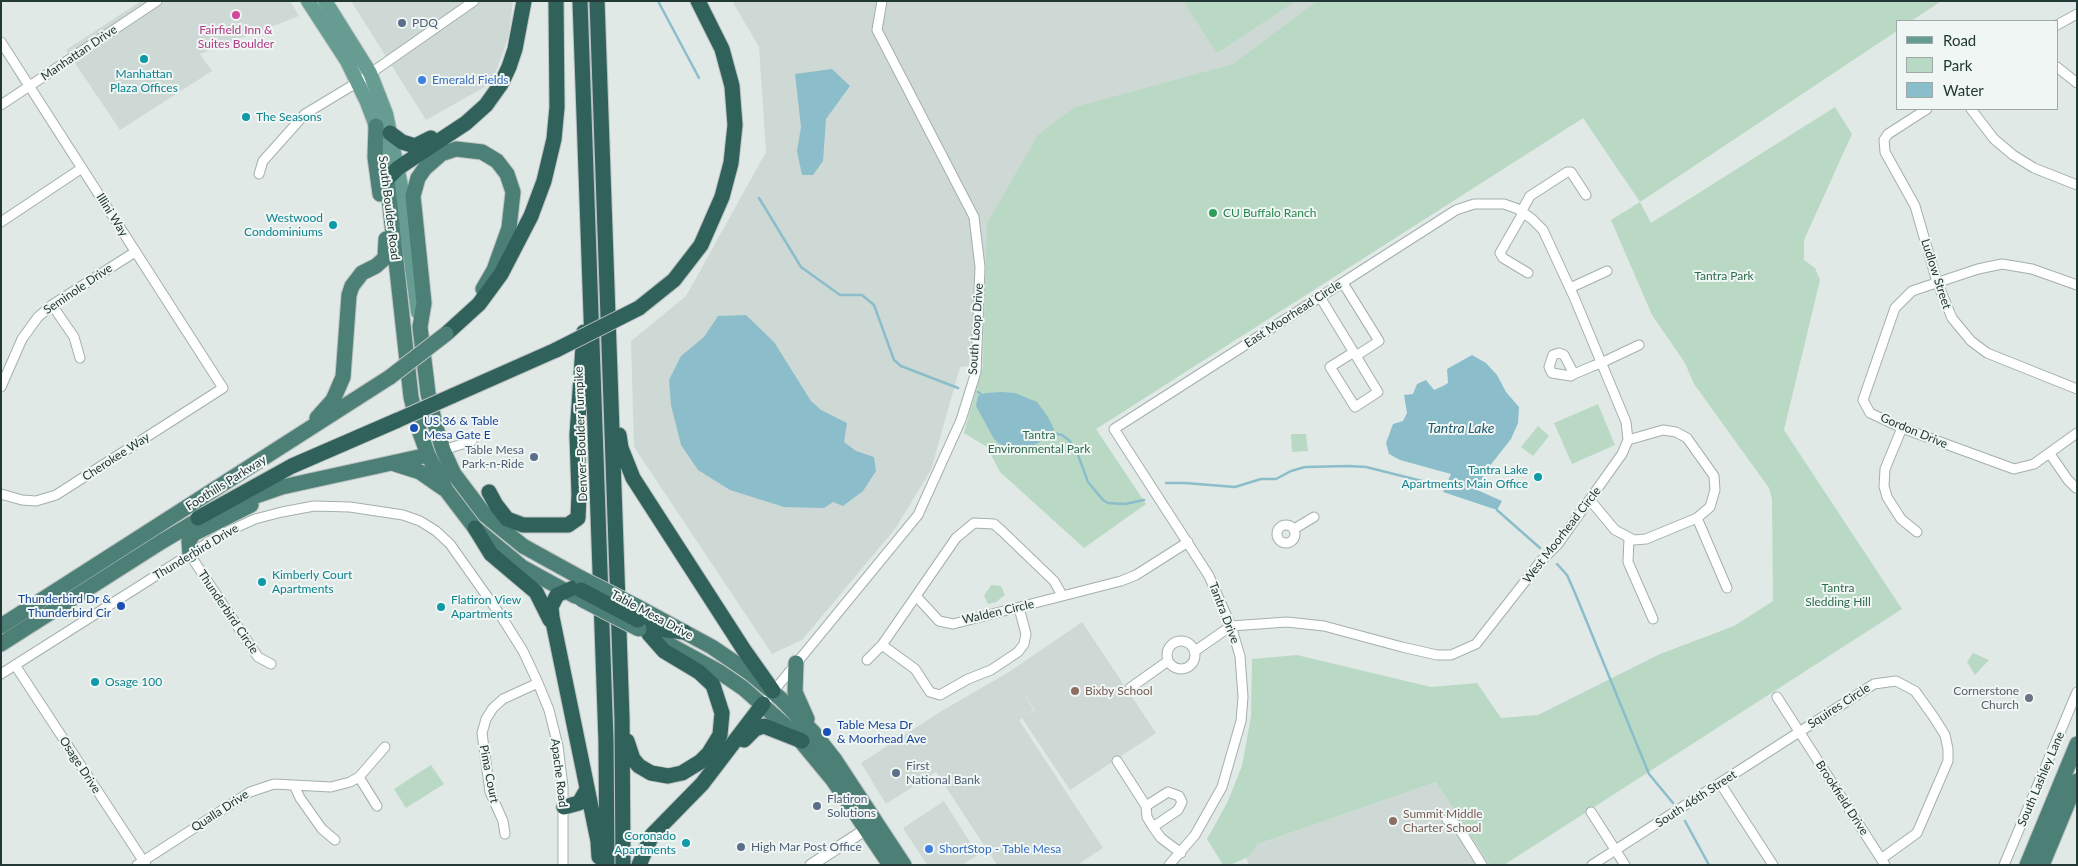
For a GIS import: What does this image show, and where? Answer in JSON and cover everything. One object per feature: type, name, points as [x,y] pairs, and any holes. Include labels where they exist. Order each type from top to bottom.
[{"type":"highway","points":[[392,174],[466,123],[486,105],[501,84],[515,49],[524,1]]},
{"type":"highway","points":[[446,334],[479,304],[501,274],[531,216],[544,181],[554,139],[557,107],[556,1]]},
{"type":"highway","name":"Denver–Boulder Turnpike","points":[[580,1],[605,723],[607,865]]},
{"type":"highway","points":[[597,1],[622,718],[624,865]]},
{"type":"highway","points":[[198,518],[292,466],[556,350],[639,308],[674,280],[701,245],[722,197],[731,163],[735,125],[732,86],[722,49],[698,1]]},
{"type":"highway","points":[[390,133],[402,142],[415,146],[446,129],[466,123]]},
{"type":"highway","points":[[284,446],[298,431],[322,414],[333,400],[346,367],[349,295],[352,286],[362,273],[376,266],[385,258],[387,244],[375,157],[376,126]]},
{"type":"highway","name":"Foothills Parkway","points":[[1,626],[390,377],[446,334],[484,289],[494,270],[511,214],[513,192],[507,174],[498,161],[474,150],[456,149],[442,154],[425,168],[415,185],[413,209],[424,303],[420,327]]},
{"type":"highway","name":"South Boulder Road","points":[[392,174],[408,373],[415,415],[428,455]]},
{"type":"highway","points":[[493,522],[489,492],[496,506],[507,519],[523,525],[568,525],[574,522],[579,515],[578,406],[589,260]]},
{"type":"highway","name":"South Boulder Road","points":[[420,327],[434,424],[443,450]]},
{"type":"highway","points":[[609,369],[621,448],[633,478],[658,517],[689,548],[720,595],[735,620],[744,650],[773,691]]},
{"type":"highway","points":[[443,450],[462,486],[493,522],[581,589],[641,622],[664,651],[699,672],[713,685],[722,713],[720,735],[709,753],[694,767],[675,775],[658,776],[645,770],[633,759],[622,718]]},
{"type":"highway","points":[[190,555],[188,548],[190,537],[201,528],[244,507],[320,480],[428,455],[446,490],[475,528],[491,554],[536,592],[554,629]]},
{"type":"highway","points":[[391,464],[420,472],[446,490]]},
{"type":"highway","name":"Foothills Parkway","points":[[1,644],[198,518],[266,492],[320,480]]},
{"type":"highway","points":[[475,528],[522,567],[564,590]]},
{"type":"highway","points":[[581,589],[564,590],[557,595],[552,607],[554,629],[586,791],[598,841],[599,865]]},
{"type":"highway","name":"Table Mesa Drive","points":[[641,622],[666,630],[684,632],[731,660],[773,691],[807,737],[833,780],[904,865]]},
{"type":"highway","name":"Table Mesa Drive","points":[[641,622],[718,671],[807,737]]},
{"type":"highway","points":[[722,759],[735,750],[755,729],[761,726],[807,737],[796,696],[794,677],[796,663]]},
{"type":"highway","points":[[639,865],[652,835],[702,784],[764,704]]},
{"type":"highway","points":[[2027,865],[2077,744]]},
{"type":"highway","points":[[2042,865],[2077,781]]},
{"type":"highway","points":[[564,807],[579,803],[586,791]]},
{"type":"highway","name":"Table Mesa Drive","points":[[871,825],[890,865]]},
{"type":"main road","name":"South Boulder Road","points":[[308,1],[358,82],[376,126],[392,174]]},
{"type":"main road","name":"South Boulder Road","points":[[324,1],[370,73],[381,98],[390,133],[392,174],[420,327]]},
{"type":"street","name":"Manhattan Drive","points":[[1,105],[157,1]]},
{"type":"street","points":[[259,174],[263,161],[305,114],[358,82],[474,1]]},
{"type":"street","name":"South Loop Drive","points":[[764,704],[918,515],[961,420],[976,372],[980,267],[974,217],[877,30],[882,1]]},
{"type":"street","points":[[2058,24],[2077,14]]},
{"type":"street","name":"Illini Way","points":[[1,42],[31,86],[222,388]]},
{"type":"street","points":[[2058,67],[2077,83]]},
{"type":"street","name":"Ludlow Street","points":[[1924,110],[1888,134],[1884,140],[1885,152],[1915,206],[1937,282],[1952,318],[1971,341],[1987,353],[2077,389]]},
{"type":"street","points":[[1972,110],[1994,139],[2013,155],[2034,168],[2077,185]]},
{"type":"street","points":[[1,222],[82,168]]},
{"type":"street","points":[[1528,273],[1503,258],[1500,253],[1530,196],[1567,172],[1571,172],[1586,195]]},
{"type":"street","name":"East Moorhead Circle","points":[[1114,429],[1456,210],[1474,204],[1504,204],[1522,212]]},
{"type":"street","points":[[1522,212],[1542,230],[1570,288],[1626,422],[1628,440],[1663,430],[1676,432],[1687,438],[1715,480],[1712,502],[1697,518],[1646,539],[1629,538],[1615,530],[1590,500]]},
{"type":"street","name":"Seminole Drive","points":[[1,387],[26,331],[38,317],[52,305],[136,252]]},
{"type":"street","points":[[1937,282],[2002,264],[2032,269],[2077,285]]},
{"type":"street","points":[[1570,288],[1607,271]]},
{"type":"street","name":"Gordon Drive","points":[[1937,282],[1912,291],[1896,308],[1862,400],[1870,413],[1902,428],[2003,467],[2014,469],[2034,464],[2077,433]]},
{"type":"street","points":[[1320,298],[1355,354],[1378,392],[1355,407],[1330,368],[1355,354],[1379,340],[1343,283]]},
{"type":"street","points":[[52,305],[74,337],[80,358]]},
{"type":"street","points":[[1574,374],[1639,345]]},
{"type":"street","name":"Cherokee Way","points":[[1,494],[29,501],[50,498],[222,388]]},
{"type":"street","points":[[1902,428],[1885,469],[1884,486],[1887,497],[1901,519],[1917,532]]},
{"type":"street","name":"Tantra Drive","points":[[1114,429],[1209,576],[1231,626],[1240,656],[1242,679],[1241,720],[1222,787],[1198,830],[1181,853],[1169,865]]},
{"type":"street","points":[[428,455],[472,440]]},
{"type":"street","name":"West Moorhead Circle","points":[[1231,626],[1287,622],[1309,623],[1437,655],[1451,655],[1464,651],[1481,637],[1541,561],[1558,544],[1622,454],[1628,440]]},
{"type":"street","points":[[2050,454],[2076,488]]},
{"type":"street","name":"Thunderbird Drive","points":[[1,674],[240,525],[268,515],[298,508],[350,506],[379,509],[420,521],[436,531],[450,544],[501,616],[523,652],[538,683]]},
{"type":"street","points":[[1294,529],[1314,517]]},
{"type":"street","points":[[1697,518],[1727,588]]},
{"type":"street","points":[[867,660],[882,645],[956,538],[974,523],[994,524],[1054,581],[1062,595]]},
{"type":"street","points":[[1629,538],[1628,562],[1653,620]]},
{"type":"street","name":"Walden Circle","points":[[916,596],[939,621],[947,625],[1113,583],[1136,575],[1188,542]]},
{"type":"street","name":"Thunderbird Circle","points":[[190,555],[258,657],[271,664]]},
{"type":"street","points":[[882,645],[915,669],[930,692],[940,695],[968,679],[991,670],[1018,652],[1024,644],[1026,634],[1019,608]]},
{"type":"street","points":[[1195,650],[1231,626]]},
{"type":"street","points":[[1176,642],[1186,642],[1195,650],[1194,662],[1185,669],[1176,669],[1168,661],[1168,648],[1176,642]]},
{"type":"street","points":[[1130,688],[1168,661]]},
{"type":"street","name":"Osage Drive","points":[[15,665],[142,863]]},
{"type":"street","name":"Squires Circle","points":[[1799,732],[1874,684],[1884,681],[1906,684],[1915,691],[1933,716],[1944,736],[1948,749],[1948,761],[1917,833],[1883,862]]},
{"type":"street","name":"Apache Road","points":[[538,683],[549,710],[558,746],[564,807],[563,865]]},
{"type":"street","name":"Pima Court","points":[[505,834],[503,821],[490,792],[482,733],[486,720],[493,708],[503,699],[538,683]]},
{"type":"street","name":"South Lashley Lane","points":[[2004,865],[2077,692]]},
{"type":"street","name":"Brookfield Drive","points":[[1777,697],[1883,862]]},
{"type":"street","name":"South 46th Street","points":[[1592,865],[1799,732]]},
{"type":"street","name":"Qualla Drive","points":[[142,863],[250,792],[274,784],[331,787],[359,777],[385,747]]},
{"type":"street","points":[[1117,761],[1146,806],[1147,817],[1153,827],[1161,838],[1181,853]]},
{"type":"street","points":[[359,777],[377,806]]},
{"type":"street","points":[[1720,783],[1773,865]]},
{"type":"street","points":[[296,786],[300,798],[322,829],[336,840]]},
{"type":"street","points":[[1146,806],[1169,792],[1178,795],[1182,801],[1176,812],[1153,827]]},
{"type":"street","points":[[1591,812],[1625,865]]},
{"type":"street","points":[[1447,820],[1457,825],[1482,865]]},
{"type":"street","points":[[811,865],[871,825]]},
{"type":"shaded area","points":[[141,1],[290,1],[299,16],[200,54],[212,71],[120,130],[66,50]]},
{"type":"shaded area","points":[[351,1],[513,1],[509,35],[492,83],[426,120]]},
{"type":"shaded area","points":[[732,1],[1941,1],[1912,20],[1896,20],[1896,31],[1583,118],[1096,429],[1011,362],[960,367],[931,470],[895,529],[802,640],[772,654],[634,447],[631,341],[686,296],[766,152],[759,47]]},
{"type":"shaded area","points":[[1082,622],[1156,733],[1070,790],[1022,718],[1019,720],[1103,848],[1077,865],[997,865],[936,772],[886,804],[861,763],[940,712],[1009,672]]},
{"type":"shaded area","name":"Summit Middle Charter School","points":[[1436,782],[1490,865],[1249,865],[1246,858],[1250,856],[1258,844]]},
{"type":"shaded area","points":[[944,801],[978,855],[962,865],[927,865],[903,828]]},
{"type":"green space","points":[[1183,1],[1296,1],[1217,53]]},
{"type":"green space","name":"CU Buffalo Ranch","points":[[1317,1],[1941,1],[1912,20],[1896,20],[1896,32],[1640,202],[1583,118],[1096,429],[1146,504],[1084,548],[1000,472],[987,447],[964,433],[983,365],[987,223],[1038,135],[1075,107],[1233,64]]},
{"type":"green space","name":"Tantra Park","points":[[1835,107],[1852,134],[1804,240],[1804,260],[1815,268],[1820,280],[1784,430],[1902,609],[1504,865],[1490,865],[1436,782],[1258,844],[1250,856],[1230,865],[1223,865],[1207,839],[1227,803],[1242,766],[1251,716],[1252,659],[1297,655],[1431,687],[1477,683],[1501,718],[1538,715],[1660,654],[1734,626],[1773,601],[1772,499],[1769,488],[1694,384],[1685,363],[1652,315],[1611,220],[1640,202],[1651,223]]},
{"type":"green space","points":[[1598,404],[1615,445],[1572,464],[1554,423]]},
{"type":"green space","points":[[1538,426],[1549,436],[1533,456],[1521,447]]},
{"type":"green space","points":[[1291,434],[1306,434],[1308,451],[1292,452]]},
{"type":"green space","points":[[991,585],[1001,586],[1005,595],[996,602],[988,604],[984,596]]},
{"type":"green space","points":[[1973,653],[1989,660],[1975,675],[1967,662]]},
{"type":"green space","points":[[431,765],[444,784],[406,808],[394,789]]},
{"type":"water","points":[[832,69],[850,86],[826,119],[823,161],[813,175],[802,175],[797,151],[801,127],[795,74]]},
{"type":"water","points":[[746,315],[774,342],[811,401],[821,410],[847,423],[844,442],[856,451],[874,457],[876,471],[863,491],[843,506],[833,502],[824,508],[784,507],[730,490],[698,470],[681,445],[671,405],[669,380],[681,356],[704,337],[718,316]]},
{"type":"water","name":"Tantra Lake","points":[[1472,355],[1486,363],[1497,375],[1506,392],[1519,407],[1518,423],[1511,439],[1485,472],[1477,490],[1502,501],[1497,510],[1443,492],[1451,474],[1400,460],[1389,454],[1386,443],[1393,424],[1403,421],[1407,413],[1404,395],[1413,394],[1417,384],[1426,380],[1434,390],[1443,386],[1448,383],[1447,369]]},
{"type":"water","points":[[986,393],[1015,393],[1037,402],[1054,429],[1053,434],[1019,454],[1007,450],[994,439],[976,406],[978,396]]},
{"type":"waterway","points":[[658,1],[699,78]]},
{"type":"waterway","points":[[759,198],[801,267],[840,295],[862,295],[874,305],[894,360],[901,366],[958,388]]},
{"type":"waterway","points":[[978,392],[982,395]]},
{"type":"waterway","points":[[1053,433],[1062,435],[1070,441],[1078,455],[1088,482],[1103,500],[1108,503],[1125,504],[1144,500]]},
{"type":"waterway","points":[[1166,483],[1235,487],[1261,479],[1276,479],[1291,471],[1305,467],[1349,466],[1366,467],[1446,487]]},
{"type":"waterway","points":[[1497,510],[1540,548]]},
{"type":"waterway","points":[[1557,564],[1567,575],[1575,593],[1649,774],[1673,803]]},
{"type":"waterway","points":[[1685,821],[1709,865]]},
{"type":"place","name":"Fairfield Inn & Suites Boulder","points":[[236,15]]},
{"type":"place","name":"PDQ","points":[[402,23]]},
{"type":"place","name":"Manhattan Plaza Offices","points":[[144,59]]},
{"type":"place","name":"Emerald Fields","points":[[422,80]]},
{"type":"place","name":"The Seasons","points":[[246,117]]},
{"type":"place","name":"CU Buffalo Ranch","points":[[1213,213]]},
{"type":"place","name":"Westwood Condominiums","points":[[333,225]]},
{"type":"place","name":"US 36 & Table Mesa Gate E","points":[[414,428]]},
{"type":"place","name":"Table Mesa Park-n-Ride","points":[[534,457]]},
{"type":"place","name":"Tantra Lake Apartments Main Office","points":[[1538,477]]},
{"type":"place","name":"Kimberly Court Apartments","points":[[262,582]]},
{"type":"place","name":"Thunderbird Dr & Thunderbird Cir","points":[[121,606]]},
{"type":"place","name":"Flatiron View Apartments","points":[[441,607]]},
{"type":"place","name":"Osage 100","points":[[95,682]]},
{"type":"place","name":"Bixby School","points":[[1075,691]]},
{"type":"place","name":"Cornerstone Church","points":[[2029,698]]},
{"type":"place","name":"Table Mesa Dr & Moorhead Ave","points":[[827,732]]},
{"type":"place","name":"First National Bank","points":[[896,773]]},
{"type":"place","name":"Flatiron Solutions","points":[[817,806]]},
{"type":"place","name":"Summit Middle Charter School","points":[[1393,821]]},
{"type":"place","name":"Coronado Apartments","points":[[686,843]]},
{"type":"place","name":"High Mar Post Office","points":[[741,847]]},
{"type":"place","name":"ShortStop - Table Mesa","points":[[929,849]]},
{"type":"park label","name":"Tantra Environmental Park","points":[[1039,442]]},
{"type":"park label","name":"Tantra Sledding Hill","points":[[1838,595]]}]
